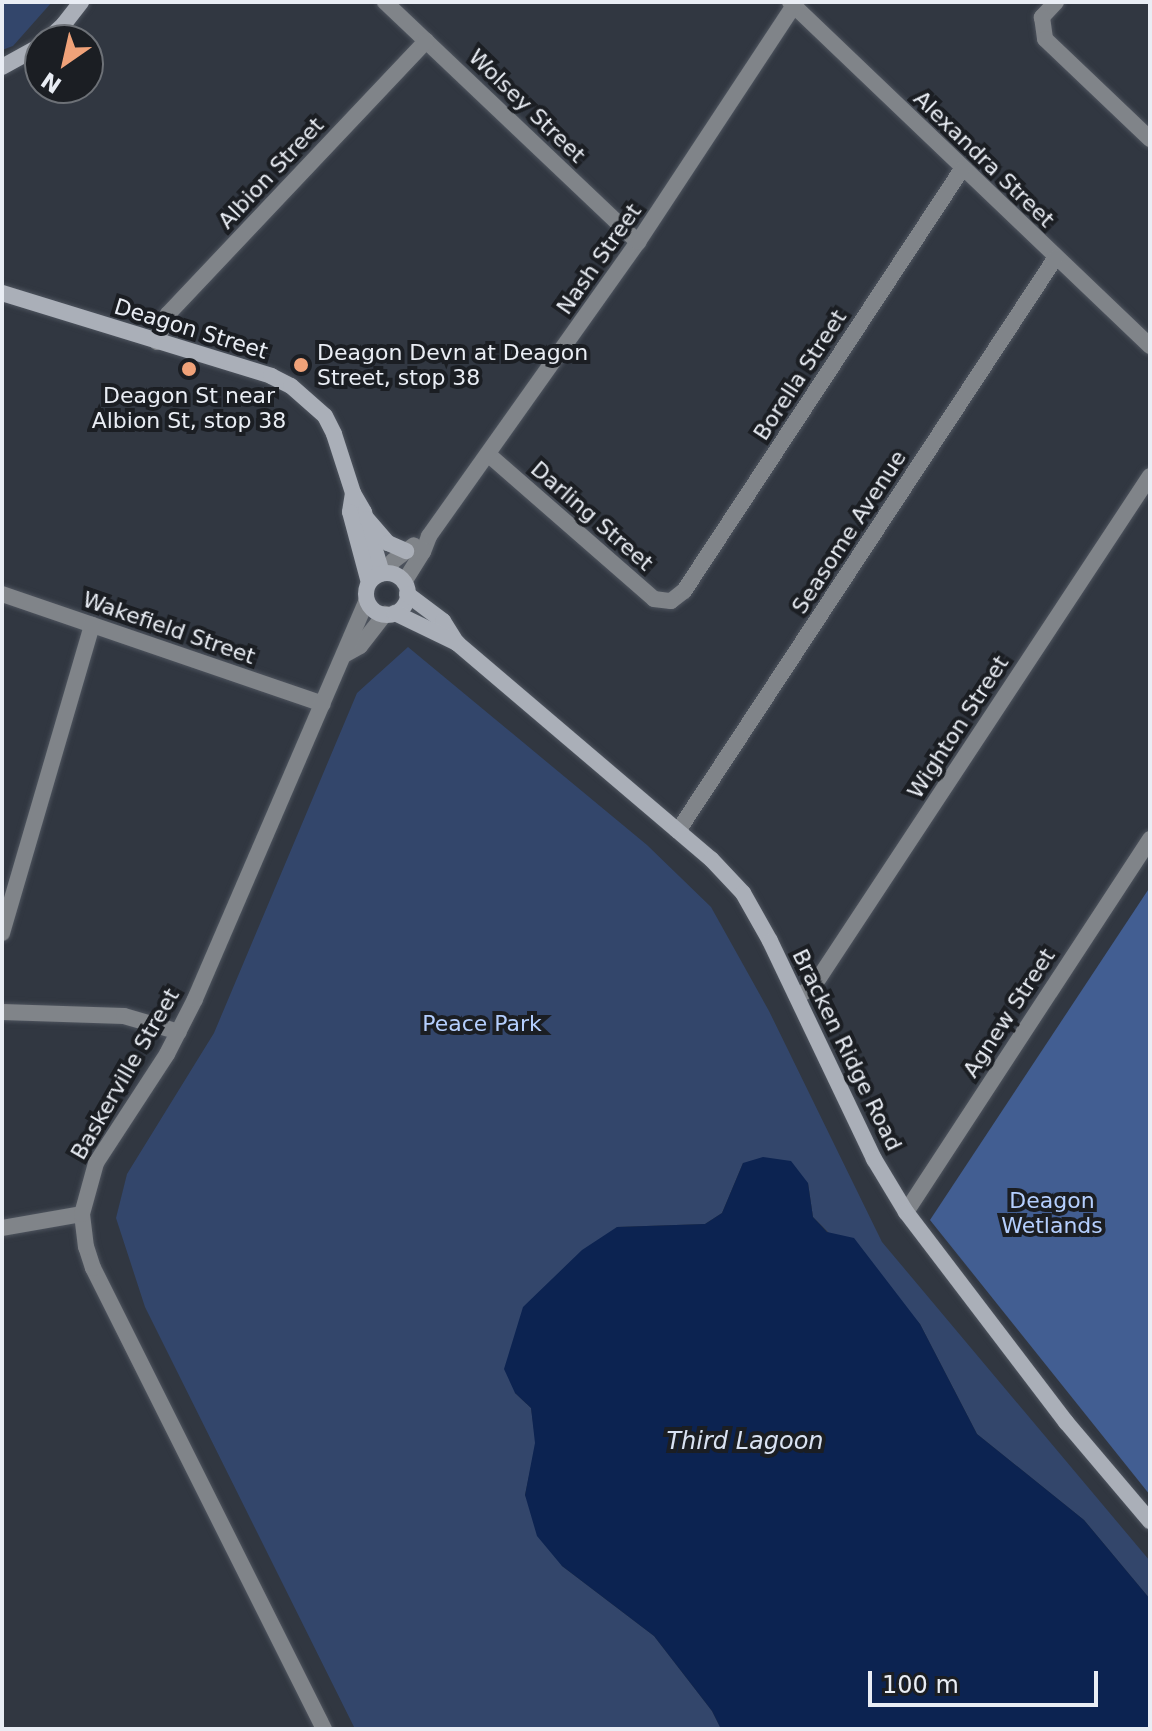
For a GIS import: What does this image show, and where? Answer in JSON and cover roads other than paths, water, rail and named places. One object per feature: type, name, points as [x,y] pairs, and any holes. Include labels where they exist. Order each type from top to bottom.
[{"type":"main road","points":[[61,24],[81,2]]},
{"type":"main road","points":[[2,67],[24,55]]},
{"type":"main road","name":"Deagon Street","points":[[2,293],[271,376],[310,400],[325,416],[334,434],[353,493],[366,518],[379,576]]},
{"type":"main road","name":"Deagon Street","points":[[353,493],[350,512],[379,576]]},
{"type":"main road","points":[[366,518],[388,543],[406,551]]},
{"type":"main road","points":[[396,575],[406,588],[404,605],[390,614],[374,610],[367,600],[379,576],[396,575]]},
{"type":"main road","name":"Bracken Ridge Road","points":[[406,588],[443,621],[457,643]]},
{"type":"main road","name":"Bracken Ridge Road","points":[[390,614],[457,643],[728,875],[743,893],[797,996],[874,1159],[906,1212],[1066,1422],[1150,1521]]},
{"type":"street","name":"Wolsey Street","points":[[385,2],[638,242]]},
{"type":"street","points":[[1056,2],[1042,17],[1045,39],[1150,139]]},
{"type":"street","name":"Alexandra Street","points":[[793,3],[962,169],[1150,346]]},
{"type":"street","name":"Nash Street","points":[[406,588],[429,536],[638,242],[793,3]]},
{"type":"street","name":"Albion Street","points":[[157,342],[168,314],[426,41]]},
{"type":"street","name":"Borella Street","points":[[671,601],[684,591],[962,169]]},
{"type":"street","name":"Seasome Avenue","points":[[678,831],[1056,257]]},
{"type":"street","name":"Darling Street","points":[[489,455],[654,599],[671,601]]},
{"type":"street","name":"Wighton Street","points":[[797,996],[813,987],[1150,476]]},
{"type":"street","name":"Nash Street","points":[[379,576],[406,551],[429,536]]},
{"type":"street","name":"Wakefield Street","points":[[2,594],[323,704]]},
{"type":"street","name":"Baskerville Street","points":[[324,1729],[93,1268],[82,1214],[96,1163],[179,1032],[367,600]]},
{"type":"street","name":"Baskerville Street","points":[[344,655],[360,646],[390,614]]},
{"type":"street","points":[[2,933],[92,625]]},
{"type":"street","name":"Agnew Street","points":[[906,1212],[1150,839]]},
{"type":"street","points":[[2,1012],[124,1016],[179,1032]]},
{"type":"street","points":[[2,1228],[82,1214]]},
{"type":"water","name":"Third Lagoon","points":[[763,1157],[791,1161],[808,1183],[813,1217],[827,1232],[854,1238],[920,1324],[977,1434],[1084,1520],[1150,1599],[1150,1729],[721,1729],[712,1711],[654,1636],[562,1566],[537,1536],[525,1495],[535,1443],[531,1408],[515,1393],[504,1369],[523,1307],[582,1250],[617,1227],[705,1224],[722,1213],[743,1163]]},
{"type":"place","name":"Deagon Devn at Deagon Street, stop 38","points":[[301,365]]},
{"type":"place","name":"Deagon St near Albion St, stop 38","points":[[189,369]]},
{"type":"park label","name":"Peace Park","points":[[482,1024]]},
{"type":"park label","name":"Deagon Wetlands","points":[[1052,1212]]}]
